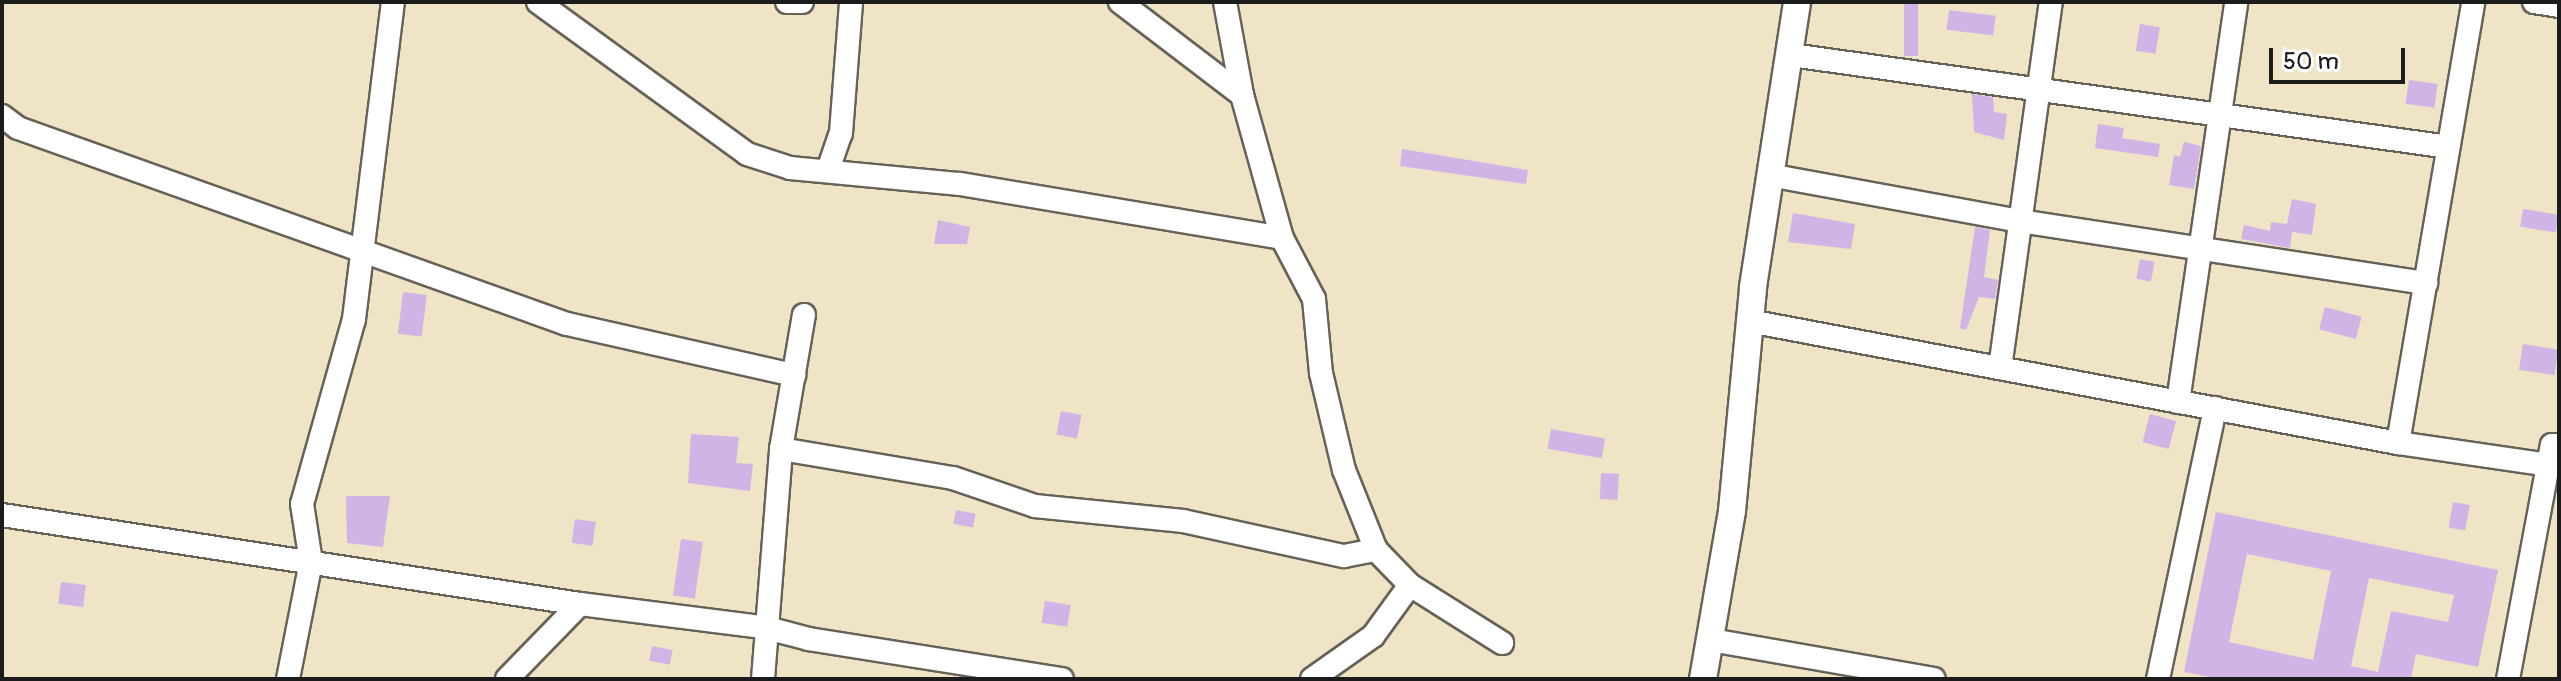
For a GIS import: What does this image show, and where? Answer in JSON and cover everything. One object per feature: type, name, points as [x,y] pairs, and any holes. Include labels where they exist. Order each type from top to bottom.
[{"type":"main road","points":[[1703,679],[1732,511],[1749,321],[1797,2]]},
{"type":"street","points":[[288,679],[311,562],[302,504],[354,319],[365,250],[393,2]]},
{"type":"street","points":[[538,2],[747,154],[790,168],[960,184],[1282,238]]},
{"type":"street","points":[[787,2],[802,2]]},
{"type":"street","points":[[828,170],[841,133],[851,2]]},
{"type":"street","points":[[1120,2],[1242,95]]},
{"type":"street","points":[[1225,2],[1242,95],[1282,238],[1314,299],[1321,373],[1340,456],[1376,550],[1410,585],[1502,643]]},
{"type":"street","points":[[2000,368],[2051,2]]},
{"type":"street","points":[[2178,402],[2236,2]]},
{"type":"street","points":[[2398,443],[2473,2]]},
{"type":"street","points":[[2534,2],[2559,6]]},
{"type":"street","points":[[1791,55],[2449,147]]},
{"type":"street","points":[[2,116],[18,128],[567,324],[794,375]]},
{"type":"street","points":[[1769,175],[2020,221],[2426,283]]},
{"type":"street","points":[[763,679],[763,627],[781,449],[804,315]]},
{"type":"street","points":[[1749,321],[2398,443],[2554,455],[2508,679]]},
{"type":"street","points":[[2158,679],[2215,408]]},
{"type":"street","points":[[781,449],[953,478],[1035,506],[1183,521],[1344,556],[1376,550]]},
{"type":"street","points":[[2,515],[580,604],[763,627],[809,639],[1062,679]]},
{"type":"street","points":[[1312,679],[1373,636],[1410,585]]},
{"type":"street","points":[[507,679],[580,604]]},
{"type":"street","points":[[1711,640],[1934,679]]},
{"type":"building","points":[[1904,2],[1918,2],[1918,56],[1904,56]]},
{"type":"building","points":[[1949,10],[1996,16],[1993,36],[1947,30]]},
{"type":"building","points":[[2140,24],[2160,27],[2156,54],[2136,51]]},
{"type":"building","points":[[2409,80],[2438,84],[2434,108],[2406,104]]},
{"type":"building","points":[[1972,94],[1993,97],[1994,112],[2007,114],[2004,140],[1974,132]]},
{"type":"building","points":[[2098,124],[2124,128],[2122,138],[2160,144],[2158,157],[2095,148]]},
{"type":"building","points":[[2184,142],[2201,146],[2194,189],[2169,185],[2174,155],[2180,157]]},
{"type":"building","points":[[1402,149],[1528,170],[1526,184],[1400,166]]},
{"type":"building","points":[[2292,199],[2316,204],[2312,235],[2292,232],[2290,248],[2241,239],[2244,225],[2270,231],[2271,222],[2287,224]]},
{"type":"building","points":[[2523,209],[2559,215],[2556,232],[2520,227]]},
{"type":"building","points":[[1793,213],[1855,224],[1851,249],[1788,242]]},
{"type":"building","points":[[938,220],[970,227],[967,244],[934,244]]},
{"type":"building","points":[[1975,227],[1990,230],[1984,277],[1998,280],[1995,299],[1979,297],[1966,330],[1960,328]]},
{"type":"building","points":[[2140,259],[2155,262],[2151,281],[2136,279]]},
{"type":"building","points":[[403,292],[427,295],[422,337],[398,334]]},
{"type":"building","points":[[2325,307],[2362,317],[2356,339],[2319,329]]},
{"type":"building","points":[[2523,344],[2559,350],[2554,375],[2519,370]]},
{"type":"building","points":[[1061,411],[1082,415],[1077,439],[1056,435]]},
{"type":"building","points":[[2150,414],[2176,421],[2169,449],[2142,442]]},
{"type":"building","points":[[1551,429],[1605,439],[1602,458],[1548,449]]},
{"type":"building","points":[[691,434],[739,437],[736,463],[753,464],[750,491],[688,483]]},
{"type":"building","points":[[1601,473],[1619,474],[1618,500],[1600,499]]},
{"type":"building","points":[[346,496],[390,496],[383,547],[347,543]]},
{"type":"building","points":[[2453,502],[2470,505],[2465,531],[2448,528]]},
{"type":"building","points":[[956,510],[976,514],[973,528],[953,524]]},
{"type":"building","points":[[2216,512],[2498,570],[2478,667],[2416,654],[2411,679],[2221,679],[2184,672]],"holes":[[[2247,554],[2331,571],[2313,660],[2229,642]],[[2369,578],[2454,595],[2448,622],[2391,611],[2378,672],[2351,666]]]},
{"type":"building","points":[[575,519],[596,522],[592,546],[572,543]]},
{"type":"building","points":[[681,539],[703,542],[695,599],[673,595]]},
{"type":"building","points":[[61,582],[86,585],[83,607],[58,604]]},
{"type":"building","points":[[1045,601],[1071,605],[1067,627],[1042,623]]},
{"type":"building","points":[[652,646],[673,650],[670,665],[649,661]]}]
